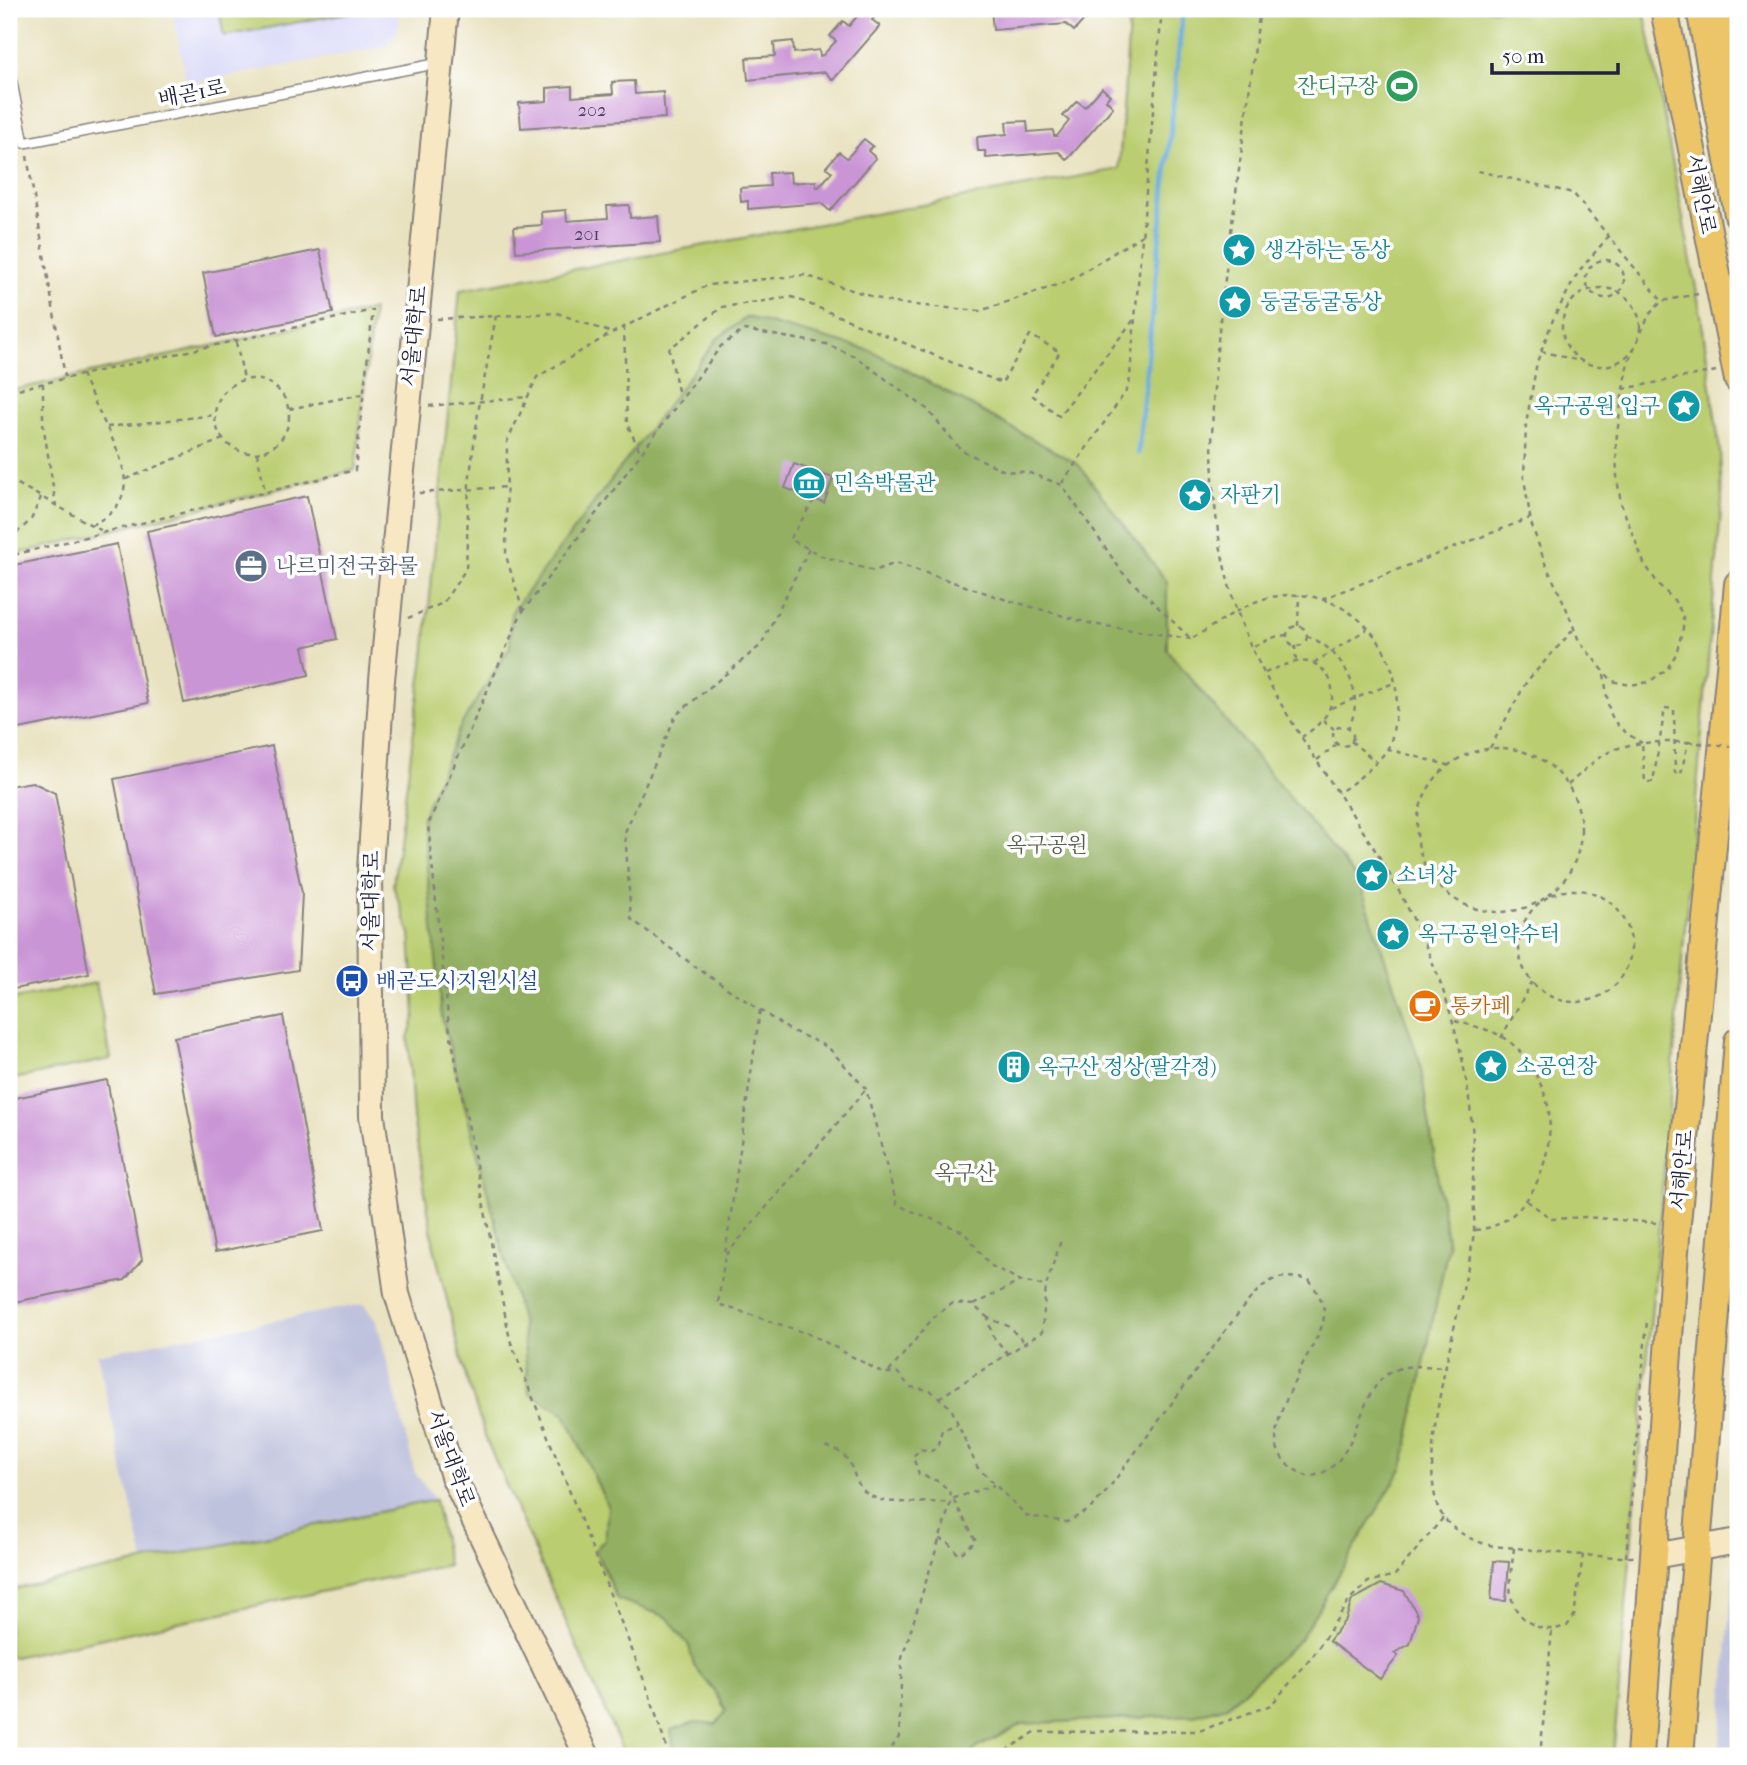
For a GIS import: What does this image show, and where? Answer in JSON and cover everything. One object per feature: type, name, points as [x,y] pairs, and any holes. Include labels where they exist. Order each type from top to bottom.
[{"type":"main road","name":"서해안로","points":[[1664,9],[1734,368]]},
{"type":"main road","name":"서해안로","points":[[1682,9],[1734,296],[1734,368]]},
{"type":"main road","points":[[1700,9],[1738,215]]},
{"type":"main road","points":[[1721,9],[1738,96]]},
{"type":"main road","name":"서해안로","points":[[1640,1756],[1677,1223],[1738,584]]},
{"type":"main road","points":[[1680,1756],[1738,1041]]},
{"type":"street","name":"서울대학로","points":[[446,9],[386,627],[370,870],[372,1116],[397,1294],[453,1476],[587,1756]]},
{"type":"street","points":[[1654,1556],[1738,1541]]},
{"type":"lane","name":"배곧1로","points":[[24,143],[442,63]]},
{"type":"lane","points":[[9,67],[24,143]]},
{"type":"path","points":[[1062,485],[1129,387],[1162,9]]},
{"type":"path","points":[[1260,9],[1214,364],[1212,440],[1219,545],[1238,612],[1265,673],[1302,737],[1373,845],[1436,969],[1455,1021],[1470,1100],[1475,1150],[1474,1230],[1437,1415],[1431,1469],[1433,1492],[1443,1518],[1457,1530],[1482,1543],[1583,1555],[1654,1556]]},
{"type":"path","points":[[24,143],[65,378]]},
{"type":"path","points":[[1478,171],[1573,193],[1609,236],[1662,301],[1649,315],[1628,362],[1616,442],[1617,478],[1621,504],[1644,563],[1659,585],[1674,600],[1683,615],[1683,628],[1676,654],[1667,669],[1649,682],[1630,685],[1612,681],[1579,641],[1545,563],[1530,518],[1524,478],[1526,424],[1537,362],[1554,317],[1579,271],[1609,236]]},
{"type":"path","points":[[523,611],[506,556],[507,442],[537,377],[612,333],[708,285],[804,275],[893,303],[980,311],[1069,281],[1142,235]]},
{"type":"path","points":[[1595,262],[1614,262],[1623,272],[1623,285],[1619,292],[1611,298],[1604,298],[1588,289],[1585,278],[1595,262]]},
{"type":"path","points":[[1584,362],[1570,352],[1561,328],[1568,304],[1588,289],[1603,287],[1619,292],[1635,307],[1640,319],[1638,338]]},
{"type":"path","points":[[678,391],[669,349],[722,307],[792,297],[1002,383],[1030,335],[1060,352],[1032,395],[1059,416],[1135,318]]},
{"type":"path","points":[[9,391],[373,310],[355,470],[9,556]]},
{"type":"path","points":[[416,320],[557,313],[612,333]]},
{"type":"path","points":[[386,627],[443,603],[466,569],[469,489],[480,402],[496,316]]},
{"type":"path","points":[[624,327],[627,424],[641,453]]},
{"type":"path","points":[[670,1756],[649,1693],[510,1340],[449,1026],[428,825],[523,611],[720,346],[744,330],[826,345],[854,356],[927,409],[961,450],[1005,471],[1027,472],[1062,485],[1122,572],[1191,639]]},
{"type":"path","points":[[236,340],[244,379]]},
{"type":"path","points":[[1541,351],[1605,366],[1628,356],[1634,347]]},
{"type":"path","points":[[1623,389],[1734,368]]},
{"type":"path","points":[[82,374],[122,457],[126,479],[119,502],[102,520],[91,525]]},
{"type":"path","points":[[244,379],[268,382],[278,388],[289,409],[286,433],[268,449],[257,453],[232,447],[223,439],[217,428],[215,415],[224,392],[244,379]]},
{"type":"path","points":[[43,383],[43,423],[56,506]]},
{"type":"path","points":[[289,409],[363,394]]},
{"type":"path","points":[[407,408],[527,397]]},
{"type":"path","points":[[107,427],[215,415]]},
{"type":"path","points":[[126,479],[223,439]]},
{"type":"path","points":[[257,453],[265,492]]},
{"type":"path","points":[[9,479],[104,532]]},
{"type":"path","points":[[399,494],[506,487]]},
{"type":"path","points":[[9,540],[31,520],[41,497]]},
{"type":"path","points":[[814,500],[790,539],[822,556],[874,571],[896,563],[1004,599],[1092,624],[1191,639],[1268,598],[1299,595],[1332,601],[1361,621],[1385,648],[1396,681],[1398,709],[1387,749],[1349,786],[1338,793]]},
{"type":"path","points":[[1322,599],[1530,518]]},
{"type":"path","points":[[809,549],[761,645],[676,715],[625,832],[631,919],[697,968],[788,1029],[828,1047],[866,1088],[897,1205],[964,1232],[990,1265],[1021,1281],[1046,1286]]},
{"type":"path","points":[[1297,626],[1299,595]]},
{"type":"path","points":[[1297,626],[1306,630],[1307,636],[1305,642],[1295,645],[1287,635],[1291,628],[1297,626]]},
{"type":"path","points":[[1265,673],[1296,662],[1314,663],[1368,629]]},
{"type":"path","points":[[1490,748],[1527,681],[1574,629]]},
{"type":"path","points":[[1253,646],[1276,636],[1287,635]]},
{"type":"path","points":[[1307,636],[1318,640],[1346,669],[1357,707],[1348,728]]},
{"type":"path","points":[[1295,645],[1296,662]]},
{"type":"path","points":[[1302,737],[1323,720],[1331,708],[1334,694],[1329,676],[1314,663]]},
{"type":"path","points":[[1604,672],[1611,718],[1642,743]]},
{"type":"path","points":[[1331,708],[1396,681]]},
{"type":"path","points":[[1642,743],[1645,782],[1653,782],[1665,708],[1674,709],[1675,773],[1681,774],[1688,742]]},
{"type":"path","points":[[1323,720],[1335,730]]},
{"type":"path","points":[[1340,727],[1348,728],[1353,736],[1351,741],[1345,745],[1337,743],[1333,737],[1335,730],[1340,727]]},
{"type":"path","points":[[1351,741],[1376,761]]},
{"type":"path","points":[[1568,785],[1604,755],[1642,743],[1688,742],[1738,747]]},
{"type":"path","points":[[1317,760],[1337,743]]},
{"type":"path","points":[[1490,748],[1471,752],[1448,765],[1429,786],[1418,812],[1416,841],[1425,868],[1442,891],[1466,906],[1494,912],[1522,909],[1543,899],[1559,892],[1577,890],[1595,894],[1611,903],[1623,917],[1630,934],[1630,953],[1625,970],[1614,985],[1599,996],[1581,1002],[1563,1001],[1546,994],[1532,982],[1522,967],[1519,949],[1521,930],[1529,914],[1543,899],[1566,878],[1578,854],[1582,828],[1577,802],[1568,785],[1546,761],[1522,750],[1490,748]]},
{"type":"path","points":[[1387,749],[1448,765]]},
{"type":"path","points":[[1501,1038],[1532,982]]},
{"type":"path","points":[[760,1010],[718,1304],[812,1335],[883,1373],[898,1373],[910,1387],[930,1390],[951,1408],[977,1467],[1027,1517],[1067,1521],[1089,1510],[1106,1492],[1240,1311],[1258,1290],[1274,1278],[1291,1276],[1309,1280],[1321,1298],[1324,1314],[1320,1331],[1278,1418],[1275,1440],[1280,1456],[1292,1470],[1309,1477],[1328,1470],[1345,1454],[1371,1394],[1381,1378],[1397,1370],[1413,1367],[1447,1367]]},
{"type":"path","points":[[1455,1021],[1509,1041],[1542,1086],[1549,1111],[1548,1143],[1540,1176],[1527,1201],[1489,1229],[1474,1230]]},
{"type":"path","points":[[724,1257],[866,1088]]},
{"type":"path","points":[[1527,1201],[1552,1219],[1586,1217],[1677,1223]]},
{"type":"path","points":[[939,1398],[1042,1332],[1046,1286],[1061,1240]]},
{"type":"path","points":[[889,1372],[933,1318],[953,1303],[973,1305],[1021,1281]]},
{"type":"path","points":[[973,1305],[988,1318],[1008,1326],[1025,1343]]},
{"type":"path","points":[[988,1318],[992,1335],[1007,1354]]},
{"type":"path","points":[[1626,1557],[1647,1320]]},
{"type":"path","points":[[939,1539],[947,1541],[959,1555],[976,1541],[940,1482],[919,1474],[913,1457],[920,1449],[932,1451],[943,1430],[958,1423]]},
{"type":"path","points":[[826,1447],[841,1450],[848,1459],[858,1487],[878,1500],[951,1501],[995,1485]]},
{"type":"path","points":[[886,1756],[899,1737],[902,1658],[951,1501]]},
{"type":"path","points":[[997,1756],[1035,1732],[1199,1731],[1271,1705],[1313,1656],[1350,1599],[1368,1582],[1395,1574],[1443,1518]]},
{"type":"path","points":[[1514,1548],[1510,1586],[1511,1599],[1518,1615],[1534,1626],[1552,1630],[1567,1626],[1574,1616],[1583,1555]]},
{"type":"path","points":[[1540,1756],[1552,1630]]},
{"type":"shaded area","points":[[172,9],[400,9],[398,29],[385,47],[187,84]]},
{"type":"shaded area","points":[[363,1304],[377,1322],[415,1473],[435,1500],[144,1561],[97,1354]]},
{"type":"shaded area","points":[[1738,1511],[1738,1756],[1719,1756]]},
{"type":"green space","points":[[219,9],[363,9],[363,10],[224,36]]},
{"type":"green space","name":"옥구공원","points":[[1130,9],[1644,9],[1701,315],[1720,451],[1722,500],[1613,1756],[625,1756],[488,1444],[466,1377],[434,1247],[413,1118],[408,1038],[415,1015],[410,934],[393,885],[424,657],[460,290],[1119,169]]},
{"type":"green space","points":[[373,310],[355,470],[9,556],[9,391]]},
{"type":"green space","name":"옥구산","points":[[747,317],[872,351],[1078,464],[1167,582],[1167,650],[1359,881],[1420,1063],[1448,1246],[1403,1467],[1300,1639],[1227,1706],[1194,1715],[1022,1724],[977,1748],[968,1756],[675,1756],[671,1730],[695,1722],[716,1724],[726,1711],[717,1694],[694,1666],[689,1646],[667,1617],[617,1599],[595,1550],[605,1539],[608,1507],[565,1414],[529,1393],[522,1324],[442,1018],[422,818],[461,725],[510,647],[511,613],[718,338]]},
{"type":"green space","points":[[96,983],[111,1059],[9,1080],[9,1000]]},
{"type":"green space","points":[[435,1500],[448,1565],[9,1658],[9,1590]]},
{"type":"building","points":[[863,9],[875,17],[872,20],[880,26],[833,80],[825,72],[748,80],[746,58],[775,56],[774,43],[793,41],[794,53],[819,50],[820,56],[823,55],[836,41],[830,36],[843,21],[849,26]]},
{"type":"building","points":[[991,9],[1094,9],[1074,31],[1066,24],[993,30]]},
{"type":"building","points":[[634,81],[635,94],[663,92],[665,118],[521,128],[519,103],[547,101],[547,88],[572,86],[572,97],[613,94],[612,82]]},
{"type":"building","points":[[1102,88],[1110,95],[1106,100],[1113,107],[1067,160],[1059,152],[986,158],[985,151],[978,151],[977,137],[1007,134],[1006,122],[1027,121],[1028,132],[1053,130],[1054,136],[1057,136],[1069,121],[1063,116],[1077,101],[1085,107]]},
{"type":"building","points":[[864,139],[873,146],[868,151],[876,158],[830,211],[821,203],[748,209],[748,201],[741,202],[740,188],[770,186],[769,173],[790,172],[791,183],[816,181],[816,187],[819,187],[832,172],[826,167],[839,152],[847,158]]},
{"type":"building","points":[[629,205],[630,218],[658,216],[660,242],[516,252],[514,227],[542,225],[541,212],[566,210],[567,221],[608,218],[607,206]]},
{"type":"building","points":[[320,250],[333,313],[216,337],[203,273]]},
{"type":"building","name":"민속박물관","points":[[794,464],[833,478],[824,503],[785,488]]},
{"type":"building","points":[[307,496],[337,639],[303,647],[309,675],[184,703],[147,531]]},
{"type":"building","points":[[117,544],[148,703],[9,731],[9,566]]},
{"type":"building","points":[[272,746],[302,893],[298,970],[156,994],[114,779]]},
{"type":"building","points":[[32,782],[55,793],[89,974],[9,990],[9,786]]},
{"type":"building","points":[[283,1016],[323,1231],[215,1252],[174,1037]]},
{"type":"building","name":"옥구산 정상(팔각정)","points":[[1014,1054],[1022,1058],[1026,1066],[1022,1074],[1014,1078],[1006,1074],[1002,1066],[1006,1058]]},
{"type":"building","points":[[107,1080],[142,1260],[125,1280],[9,1303],[9,1099]]},
{"type":"building","points":[[1494,1561],[1509,1562],[1506,1601],[1491,1600]]},
{"type":"building","points":[[1381,1584],[1404,1591],[1418,1616],[1410,1644],[1394,1653],[1398,1656],[1380,1679],[1329,1641],[1346,1619],[1352,1600]]},
{"type":"building","points":[[1738,1746],[1738,1756],[1731,1756],[1732,1747]]},
{"type":"waterway","points":[[1138,453],[1183,9]]},
{"type":"place","name":"잔디구장","points":[[1402,86]]},
{"type":"place","name":"생각하는 동상","points":[[1239,250]]},
{"type":"place","name":"둥굴둥굴동상","points":[[1235,302]]},
{"type":"place","name":"옥구공원 입구","points":[[1684,406]]},
{"type":"place","name":"민속박물관","points":[[809,483]]},
{"type":"place","name":"자판기","points":[[1195,495]]},
{"type":"place","name":"나르미전국화물","points":[[251,566]]},
{"type":"place","name":"소녀상","points":[[1372,875]]},
{"type":"place","name":"옥구공원약수터","points":[[1393,934]]},
{"type":"place","name":"배곧도시지원시설","points":[[352,981]]},
{"type":"place","name":"통카페","points":[[1425,1006]]},
{"type":"place","name":"소공연장","points":[[1491,1066]]},
{"type":"place","name":"옥구산 정상(팔각정)","points":[[1014,1067]]}]
